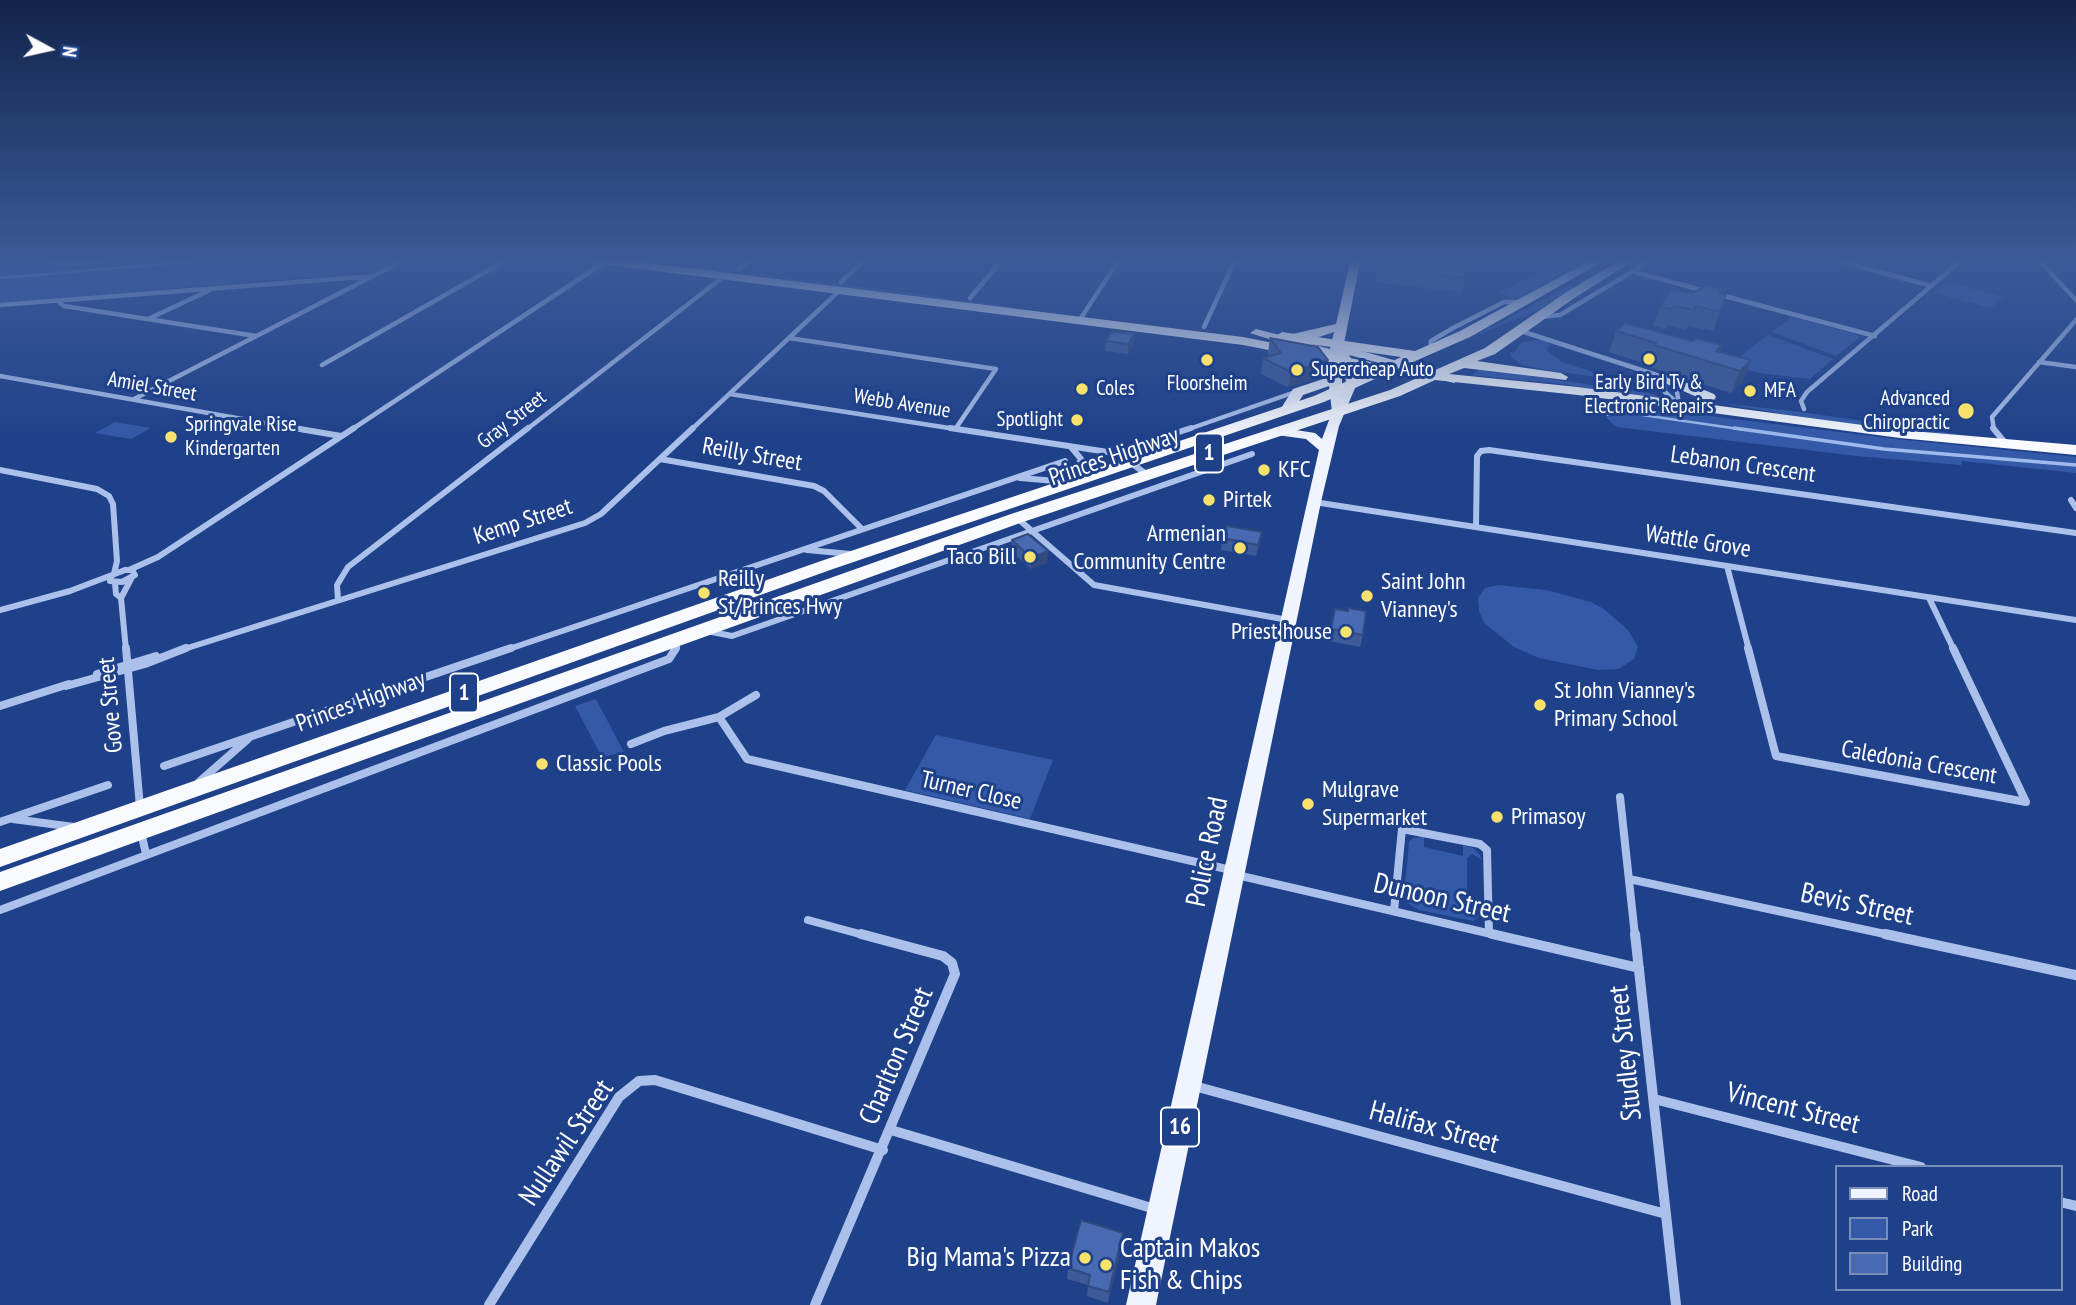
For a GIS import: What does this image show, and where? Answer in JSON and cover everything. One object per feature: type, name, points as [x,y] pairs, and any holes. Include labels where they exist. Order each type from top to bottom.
[{"type":"highway","points":[[1101,319],[1339,355],[1515,386]]},
{"type":"highway","points":[[1114,319],[1286,337],[1339,355],[1422,369]]},
{"type":"highway","name":"Princes Highway","points":[[0,882],[141,831],[528,703],[678,637],[1017,518],[1277,431],[1337,395],[1395,393],[1422,369],[1498,319]]},
{"type":"highway","name":"Princes Highway","points":[[1422,369],[1497,332],[1534,319]]},
{"type":"highway","name":"Princes Highway","points":[[0,858],[1129,462],[1422,369],[1466,363],[1504,343],[1536,319]]},
{"type":"highway","points":[[1504,343],[1511,362],[1544,375]]},
{"type":"highway","points":[[1466,363],[2076,450]]},
{"type":"highway","points":[[1395,393],[1443,386],[1672,392],[1876,431],[2001,438],[2076,438]]},
{"type":"highway","points":[[140,808],[141,831]]},
{"type":"main road","name":"16","points":[[1337,395],[1353,375],[1339,355],[1342,319]]},
{"type":"main road","points":[[1286,337],[1314,335],[1340,326]]},
{"type":"main road","points":[[1256,333],[1339,355]]},
{"type":"main road","points":[[1287,410],[1299,391],[1337,395]]},
{"type":"main road","name":"Police Road","points":[[1141,1305],[1337,395]]},
{"type":"main road","points":[[1277,431],[1310,436],[1326,448]]},
{"type":"street","points":[[147,319],[256,336]]},
{"type":"street","points":[[134,399],[290,319]]},
{"type":"street","points":[[322,365],[403,319]]},
{"type":"street","points":[[0,610],[131,573],[519,319]]},
{"type":"street","name":"Gray Street","points":[[338,600],[337,585],[348,567],[669,319]]},
{"type":"street","name":"Kemp Street","points":[[0,706],[585,523],[601,514],[808,319]]},
{"type":"street","points":[[1204,327],[1208,319]]},
{"type":"street","points":[[1811,319],[1875,336]]},
{"type":"street","points":[[1804,410],[1801,401],[1807,392],[1894,319]]},
{"type":"street","points":[[2001,438],[1991,422],[1992,417],[2076,320]]},
{"type":"street","points":[[1521,331],[1650,374],[1664,382],[1672,392]]},
{"type":"street","points":[[789,338],[996,369],[956,428]]},
{"type":"street","points":[[2040,361],[2076,366]]},
{"type":"street","points":[[1650,374],[1672,392]]},
{"type":"street","name":"Amiel Street","points":[[0,376],[341,436]]},
{"type":"street","name":"Princes Highway","points":[[1156,453],[1155,441],[1158,439],[1299,391]]},
{"type":"street","name":"Webb Avenue","points":[[730,394],[1111,452],[1146,474]]},
{"type":"street","points":[[1069,446],[1078,452],[1081,461],[1071,482]]},
{"type":"street","name":"Lebanon Crescent","points":[[1476,527],[1476,456],[1481,451],[1489,450],[2076,533]]},
{"type":"street","name":"Princes Highway","points":[[700,630],[732,636],[1252,454]]},
{"type":"street","name":"Reilly Street","points":[[660,459],[814,485],[824,491],[862,529]]},
{"type":"street","name":"Princes Highway","points":[[164,766],[1065,461]]},
{"type":"street","points":[[0,470],[97,489],[109,496],[113,504],[117,561],[113,579]]},
{"type":"street","name":"Princes Highway","points":[[1013,479],[1071,482]]},
{"type":"street","points":[[2071,500],[2076,508]]},
{"type":"street","name":"Wattle Grove","points":[[1314,502],[2076,620]]},
{"type":"street","points":[[1017,518],[1094,585],[1289,621]]},
{"type":"street","name":"Princes Highway","points":[[803,550],[859,555]]},
{"type":"street","points":[[117,561],[131,573]]},
{"type":"street","name":"Caledonia Crescent","points":[[1727,566],[1776,756],[2026,802],[1929,598]]},
{"type":"street","points":[[121,598],[131,573]]},
{"type":"street","name":"Gove Street","points":[[113,579],[116,594],[121,598],[140,808]]},
{"type":"street","points":[[631,744],[664,731],[719,717],[757,695]]},
{"type":"street","name":"Princes Highway","points":[[0,910],[528,703]]},
{"type":"street","name":"Turner Close","points":[[719,717],[747,759],[1235,873]]},
{"type":"street","points":[[190,790],[251,736]]},
{"type":"street","points":[[4,820],[107,785]]},
{"type":"street","name":"Studley Street","points":[[1620,797],[1676,1305]]},
{"type":"street","points":[[4,820],[84,828]]},
{"type":"street","points":[[1394,911],[1402,830],[1480,844],[1487,849],[1489,933]]},
{"type":"street","points":[[141,831],[146,854]]},
{"type":"street","name":"Dunoon Street","points":[[1235,873],[1639,968]]},
{"type":"street","name":"Bevis Street","points":[[1629,879],[2076,975]]},
{"type":"street","name":"Charlton Street","points":[[808,920],[939,954],[954,967],[950,990],[816,1305]]},
{"type":"street","name":"Nullawil Street","points":[[489,1305],[619,1097],[639,1081],[655,1080],[883,1150]]},
{"type":"street","name":"Halifax Street","points":[[1190,1085],[1666,1214]]},
{"type":"street","name":"Vincent Street","points":[[1654,1100],[1913,1165]]},
{"type":"street","points":[[891,1129],[1162,1212]]},
{"type":"green space","points":[[1506,319],[1517,319],[1470,338]]},
{"type":"green space","points":[[1789,319],[1798,319],[1860,337],[1836,356],[1772,332]]},
{"type":"green space","points":[[1768,335],[1833,359],[1810,379],[1759,373],[1729,365]]},
{"type":"green space","points":[[1539,340],[1551,344],[1546,350],[1562,362],[1612,378],[1642,382],[1649,379],[1645,377],[1648,375],[1658,379],[1659,385],[1552,371],[1522,365],[1511,357],[1510,352],[1514,353],[1522,342]]},
{"type":"green space","points":[[1481,369],[1649,393],[1662,398],[1471,375]]},
{"type":"green space","points":[[1597,399],[1636,407],[1896,439],[2076,457],[2076,473],[1962,461],[1961,465],[1856,456],[1617,427],[1605,417],[1615,416]]},
{"type":"green space","points":[[1719,403],[1793,411],[1985,438],[1843,424]]},
{"type":"green space","points":[[115,422],[151,428],[131,439],[95,433]]},
{"type":"green space","points":[[1498,585],[1546,590],[1591,602],[1604,609],[1628,630],[1638,647],[1634,659],[1619,669],[1598,670],[1539,658],[1514,647],[1484,623],[1479,611],[1478,598],[1485,588]]},
{"type":"green space","points":[[596,699],[624,752],[602,757],[575,706]]},
{"type":"green space","points":[[936,735],[1053,760],[1030,819],[905,790]]},
{"type":"green space","points":[[1424,837],[1424,847],[1463,856],[1463,845],[1473,848],[1480,855],[1482,860],[1472,854],[1467,858],[1467,899],[1482,908],[1480,916],[1473,921],[1419,910],[1406,902],[1404,896],[1409,842],[1413,838]]},
{"type":"building","points":[[1625,323],[1693,341],[1696,338],[1722,345],[1716,351],[1751,360],[1740,371],[1616,331]]},
{"type":"building","points":[[1111,332],[1135,333],[1128,344],[1106,341]]},
{"type":"building","points":[[1270,338],[1318,347],[1328,360],[1291,372],[1263,358],[1281,353]]},
{"type":"building","points":[[1227,526],[1262,532],[1258,545],[1222,538]]},
{"type":"building","points":[[1028,534],[1048,551],[1031,558],[1012,540]]},
{"type":"building","points":[[1348,608],[1366,611],[1363,635],[1331,629],[1335,609],[1348,611]]},
{"type":"building","points":[[1081,1220],[1123,1233],[1109,1292],[1088,1286],[1090,1275],[1068,1268]]},
{"type":"waterway","points":[[1589,399],[1608,415]]},
{"type":"waterway","points":[[1601,409],[1746,430]]},
{"type":"waterway","points":[[1734,428],[1884,449],[2076,465]]},
{"type":"place","name":"Early Bird Tv & Electronic Repairs","points":[[1649,359]]},
{"type":"place","name":"Floorsheim","points":[[1207,360]]},
{"type":"place","name":"Supercheap Auto","points":[[1297,370]]},
{"type":"place","name":"Coles","points":[[1082,389]]},
{"type":"place","name":"MFA","points":[[1750,391]]},
{"type":"place","name":"Advanced Chiropractic","points":[[1966,411]]},
{"type":"place","name":"Spotlight","points":[[1077,420]]},
{"type":"place","name":"Springvale Rise Kindergarten","points":[[171,437]]},
{"type":"place","name":"KFC","points":[[1264,470]]},
{"type":"place","name":"Pirtek","points":[[1209,500]]},
{"type":"place","name":"Armenian Community Centre","points":[[1240,548]]},
{"type":"place","name":"Taco Bill","points":[[1030,557]]},
{"type":"place","name":"Reilly St/Princes Hwy","points":[[704,593]]},
{"type":"place","name":"Saint John Vianney's","points":[[1367,596]]},
{"type":"place","name":"Priest house","points":[[1346,632]]},
{"type":"place","name":"St John Vianney's Primary School","points":[[1540,705]]},
{"type":"place","name":"Classic Pools","points":[[542,764]]},
{"type":"place","name":"Mulgrave Supermarket","points":[[1308,804]]},
{"type":"place","name":"Primasoy","points":[[1497,817]]},
{"type":"place","name":"Big Mama's Pizza","points":[[1085,1258]]},
{"type":"place","name":"Captain Makos Fish & Chips","points":[[1106,1265]]}]
